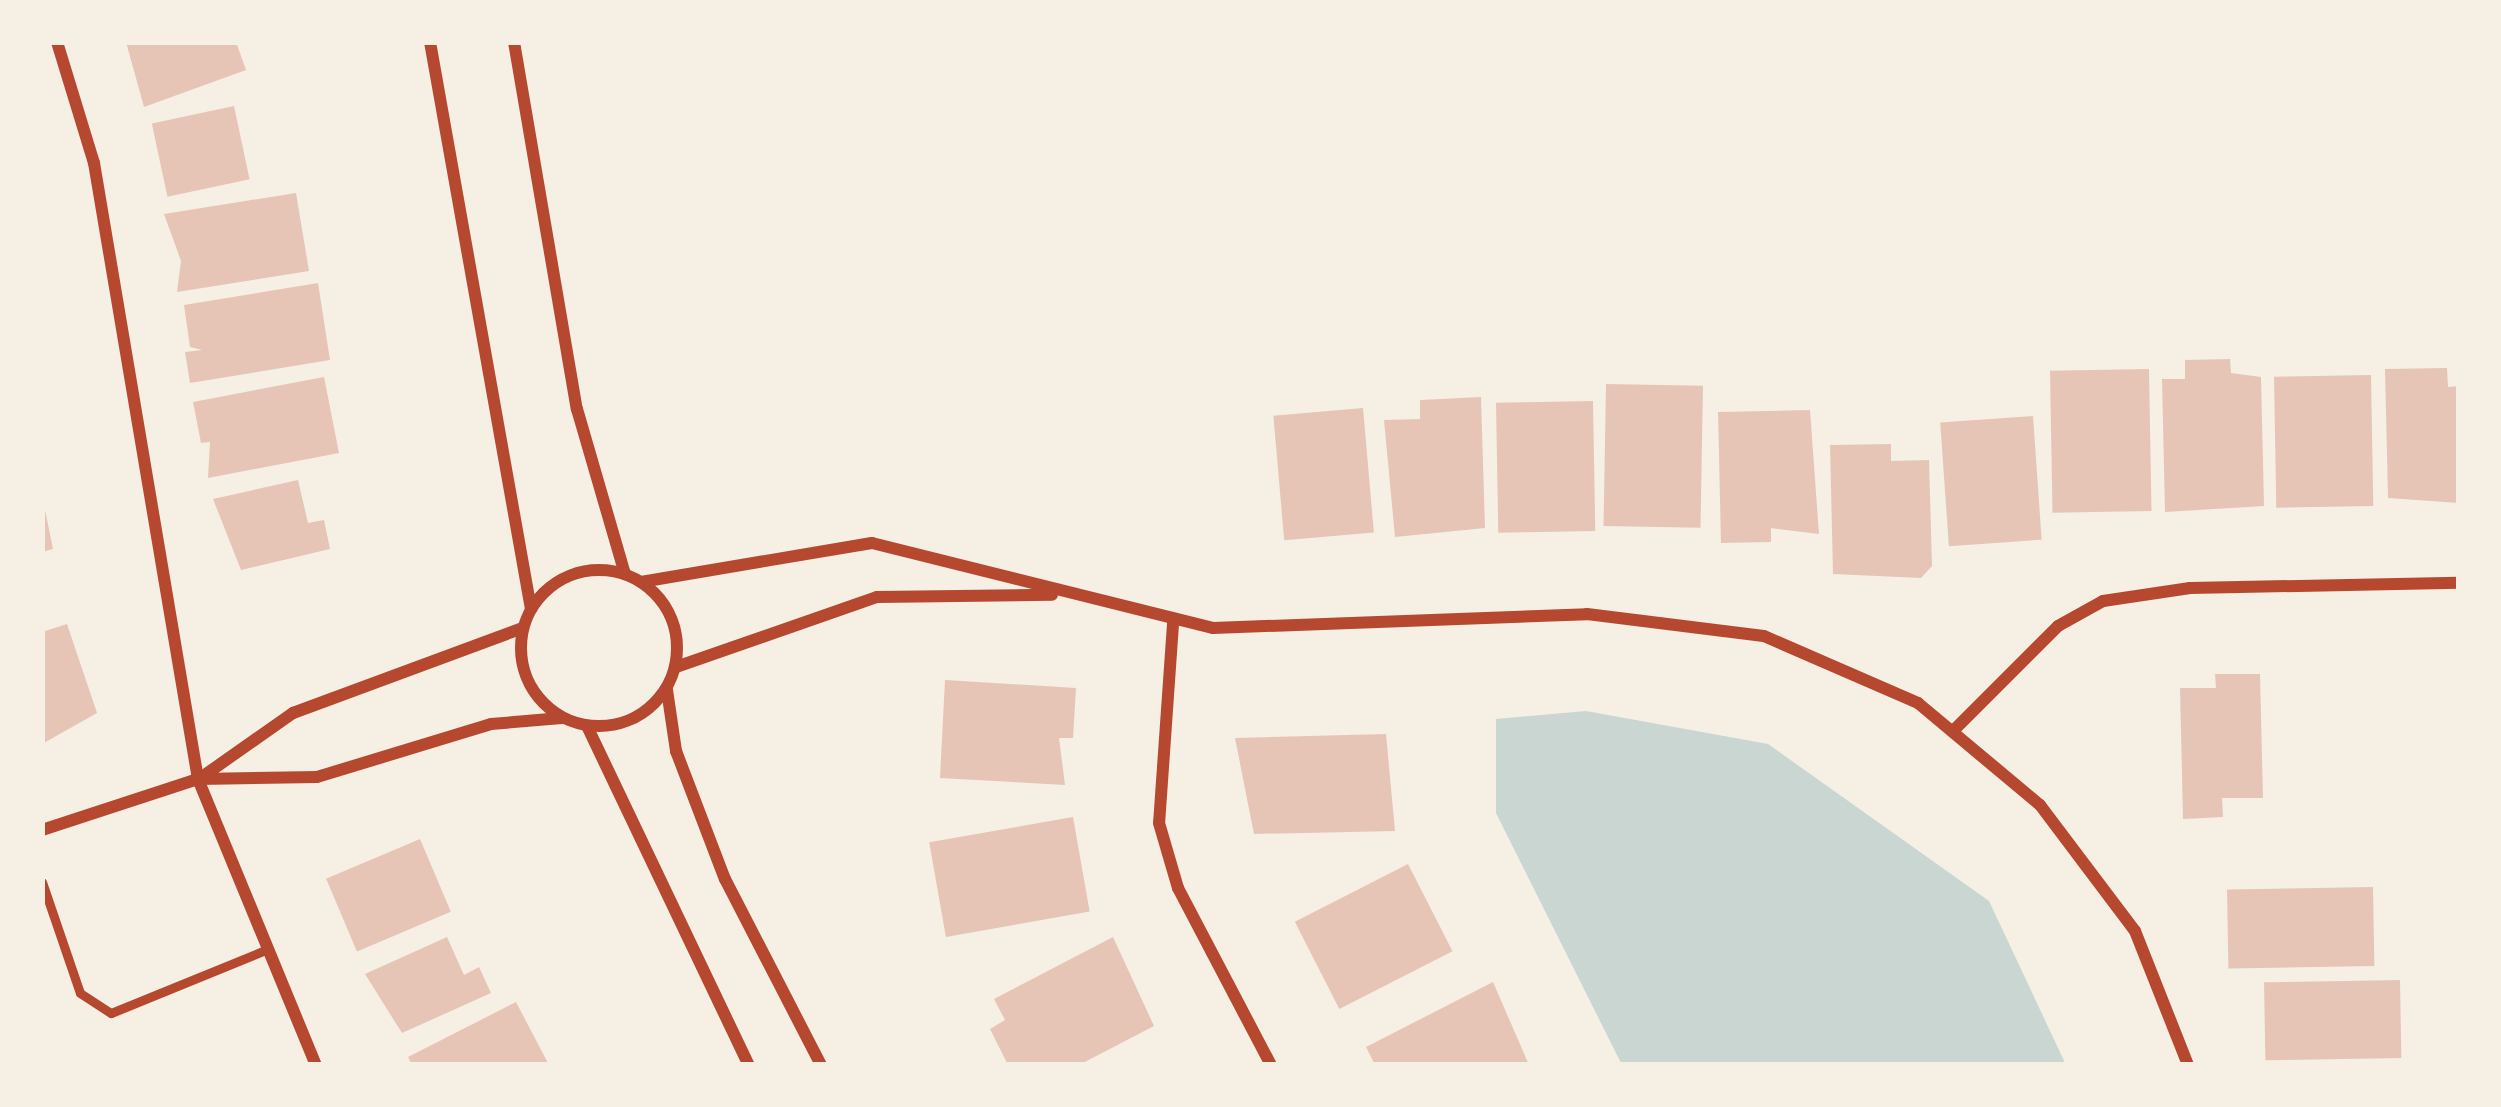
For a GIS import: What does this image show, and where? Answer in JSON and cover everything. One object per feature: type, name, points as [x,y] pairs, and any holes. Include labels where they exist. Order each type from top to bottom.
[{"type":"street","points":[[57,42],[94,163],[198,779],[316,1065]]},
{"type":"street","points":[[430,42],[531,609]]},
{"type":"street","points":[[514,42],[577,409],[625,574]]},
{"type":"street","points":[[641,582],[872,543],[1173,624],[1689,621],[1826,657],[1956,728],[2109,887],[2188,1065]]},
{"type":"street","points":[[198,779],[317,777],[490,724],[562,718],[587,726],[632,720],[667,690],[676,667],[672,619],[641,582],[625,574],[562,579],[531,609],[523,628],[523,670],[562,718]]},
{"type":"street","points":[[1956,728],[2058,626],[2103,601],[2191,588],[2459,584]]},
{"type":"street","points":[[676,667],[878,597],[963,589],[1071,597]]},
{"type":"street","points":[[1173,624],[1159,824],[1178,888],[1271,1065]]},
{"type":"street","points":[[42,830],[198,779],[293,713],[523,628]]},
{"type":"street","points":[[667,690],[676,751],[725,879],[821,1065]]},
{"type":"street","points":[[587,726],[748,1065]]},
{"type":"lane","points":[[42,882],[80,993],[111,1013],[266,950]]},
{"type":"shaded area","points":[[1586,711],[1768,744],[1989,901],[2066,1065],[1622,1065],[1496,813],[1496,719]]},
{"type":"building","points":[[126,42],[236,42],[246,70],[144,107]]},
{"type":"building","points":[[234,106],[250,179],[167,197],[152,123]]},
{"type":"building","points":[[296,193],[309,271],[177,292],[181,261],[164,214]]},
{"type":"building","points":[[318,283],[330,360],[190,383],[185,352],[202,350],[190,347],[184,305]]},
{"type":"building","points":[[2230,359],[2231,373],[2261,377],[2264,506],[2165,512],[2162,379],[2185,379],[2185,360]]},
{"type":"building","points":[[2447,368],[2448,387],[2459,386],[2459,503],[2388,498],[2385,369]]},
{"type":"building","points":[[2149,369],[2151,511],[2052,513],[2050,371]]},
{"type":"building","points":[[2371,375],[2373,506],[2276,508],[2274,377]]},
{"type":"building","points":[[324,377],[339,453],[208,478],[210,442],[201,443],[193,402]]},
{"type":"building","points":[[1606,384],[1703,386],[1701,528],[1604,526]]},
{"type":"building","points":[[1481,397],[1485,528],[1395,537],[1384,420],[1420,419],[1420,400]]},
{"type":"building","points":[[1593,401],[1595,531],[1498,533],[1496,403]]},
{"type":"building","points":[[1363,408],[1374,533],[1284,540],[1273,416]]},
{"type":"building","points":[[1810,410],[1819,534],[1771,528],[1771,542],[1721,543],[1718,412]]},
{"type":"building","points":[[2033,416],[2042,540],[1949,546],[1940,422]]},
{"type":"building","points":[[1891,444],[1891,461],[1929,460],[1932,566],[1921,578],[1833,574],[1830,445]]},
{"type":"building","points":[[298,480],[308,523],[324,520],[330,549],[241,570],[213,499]]},
{"type":"building","points":[[42,506],[53,549],[42,552]]},
{"type":"building","points":[[67,624],[97,713],[42,744],[42,632]]},
{"type":"building","points":[[2215,674],[2260,674],[2263,798],[2222,798],[2223,817],[2183,819],[2180,688],[2216,688]]},
{"type":"building","points":[[945,680],[1076,688],[1073,738],[1059,738],[1065,785],[940,778]]},
{"type":"building","points":[[1386,734],[1395,831],[1254,834],[1235,738]]},
{"type":"building","points":[[1073,817],[1090,912],[946,937],[929,842]]},
{"type":"building","points":[[420,839],[451,912],[357,952],[326,879]]},
{"type":"building","points":[[1408,864],[1452,951],[1339,1009],[1295,922]]},
{"type":"building","points":[[2373,887],[2374,966],[2228,969],[2227,890]]},
{"type":"building","points":[[447,937],[464,975],[479,967],[491,993],[402,1033],[365,974]]},
{"type":"building","points":[[1113,937],[1154,1026],[1079,1065],[1008,1065],[990,1029],[1005,1020],[994,999]]},
{"type":"building","points":[[2400,980],[2401,1058],[2265,1060],[2264,982]]},
{"type":"building","points":[[1493,982],[1529,1065],[1375,1065],[1366,1047]]},
{"type":"building","points":[[516,1002],[549,1065],[412,1065],[408,1057]]}]
